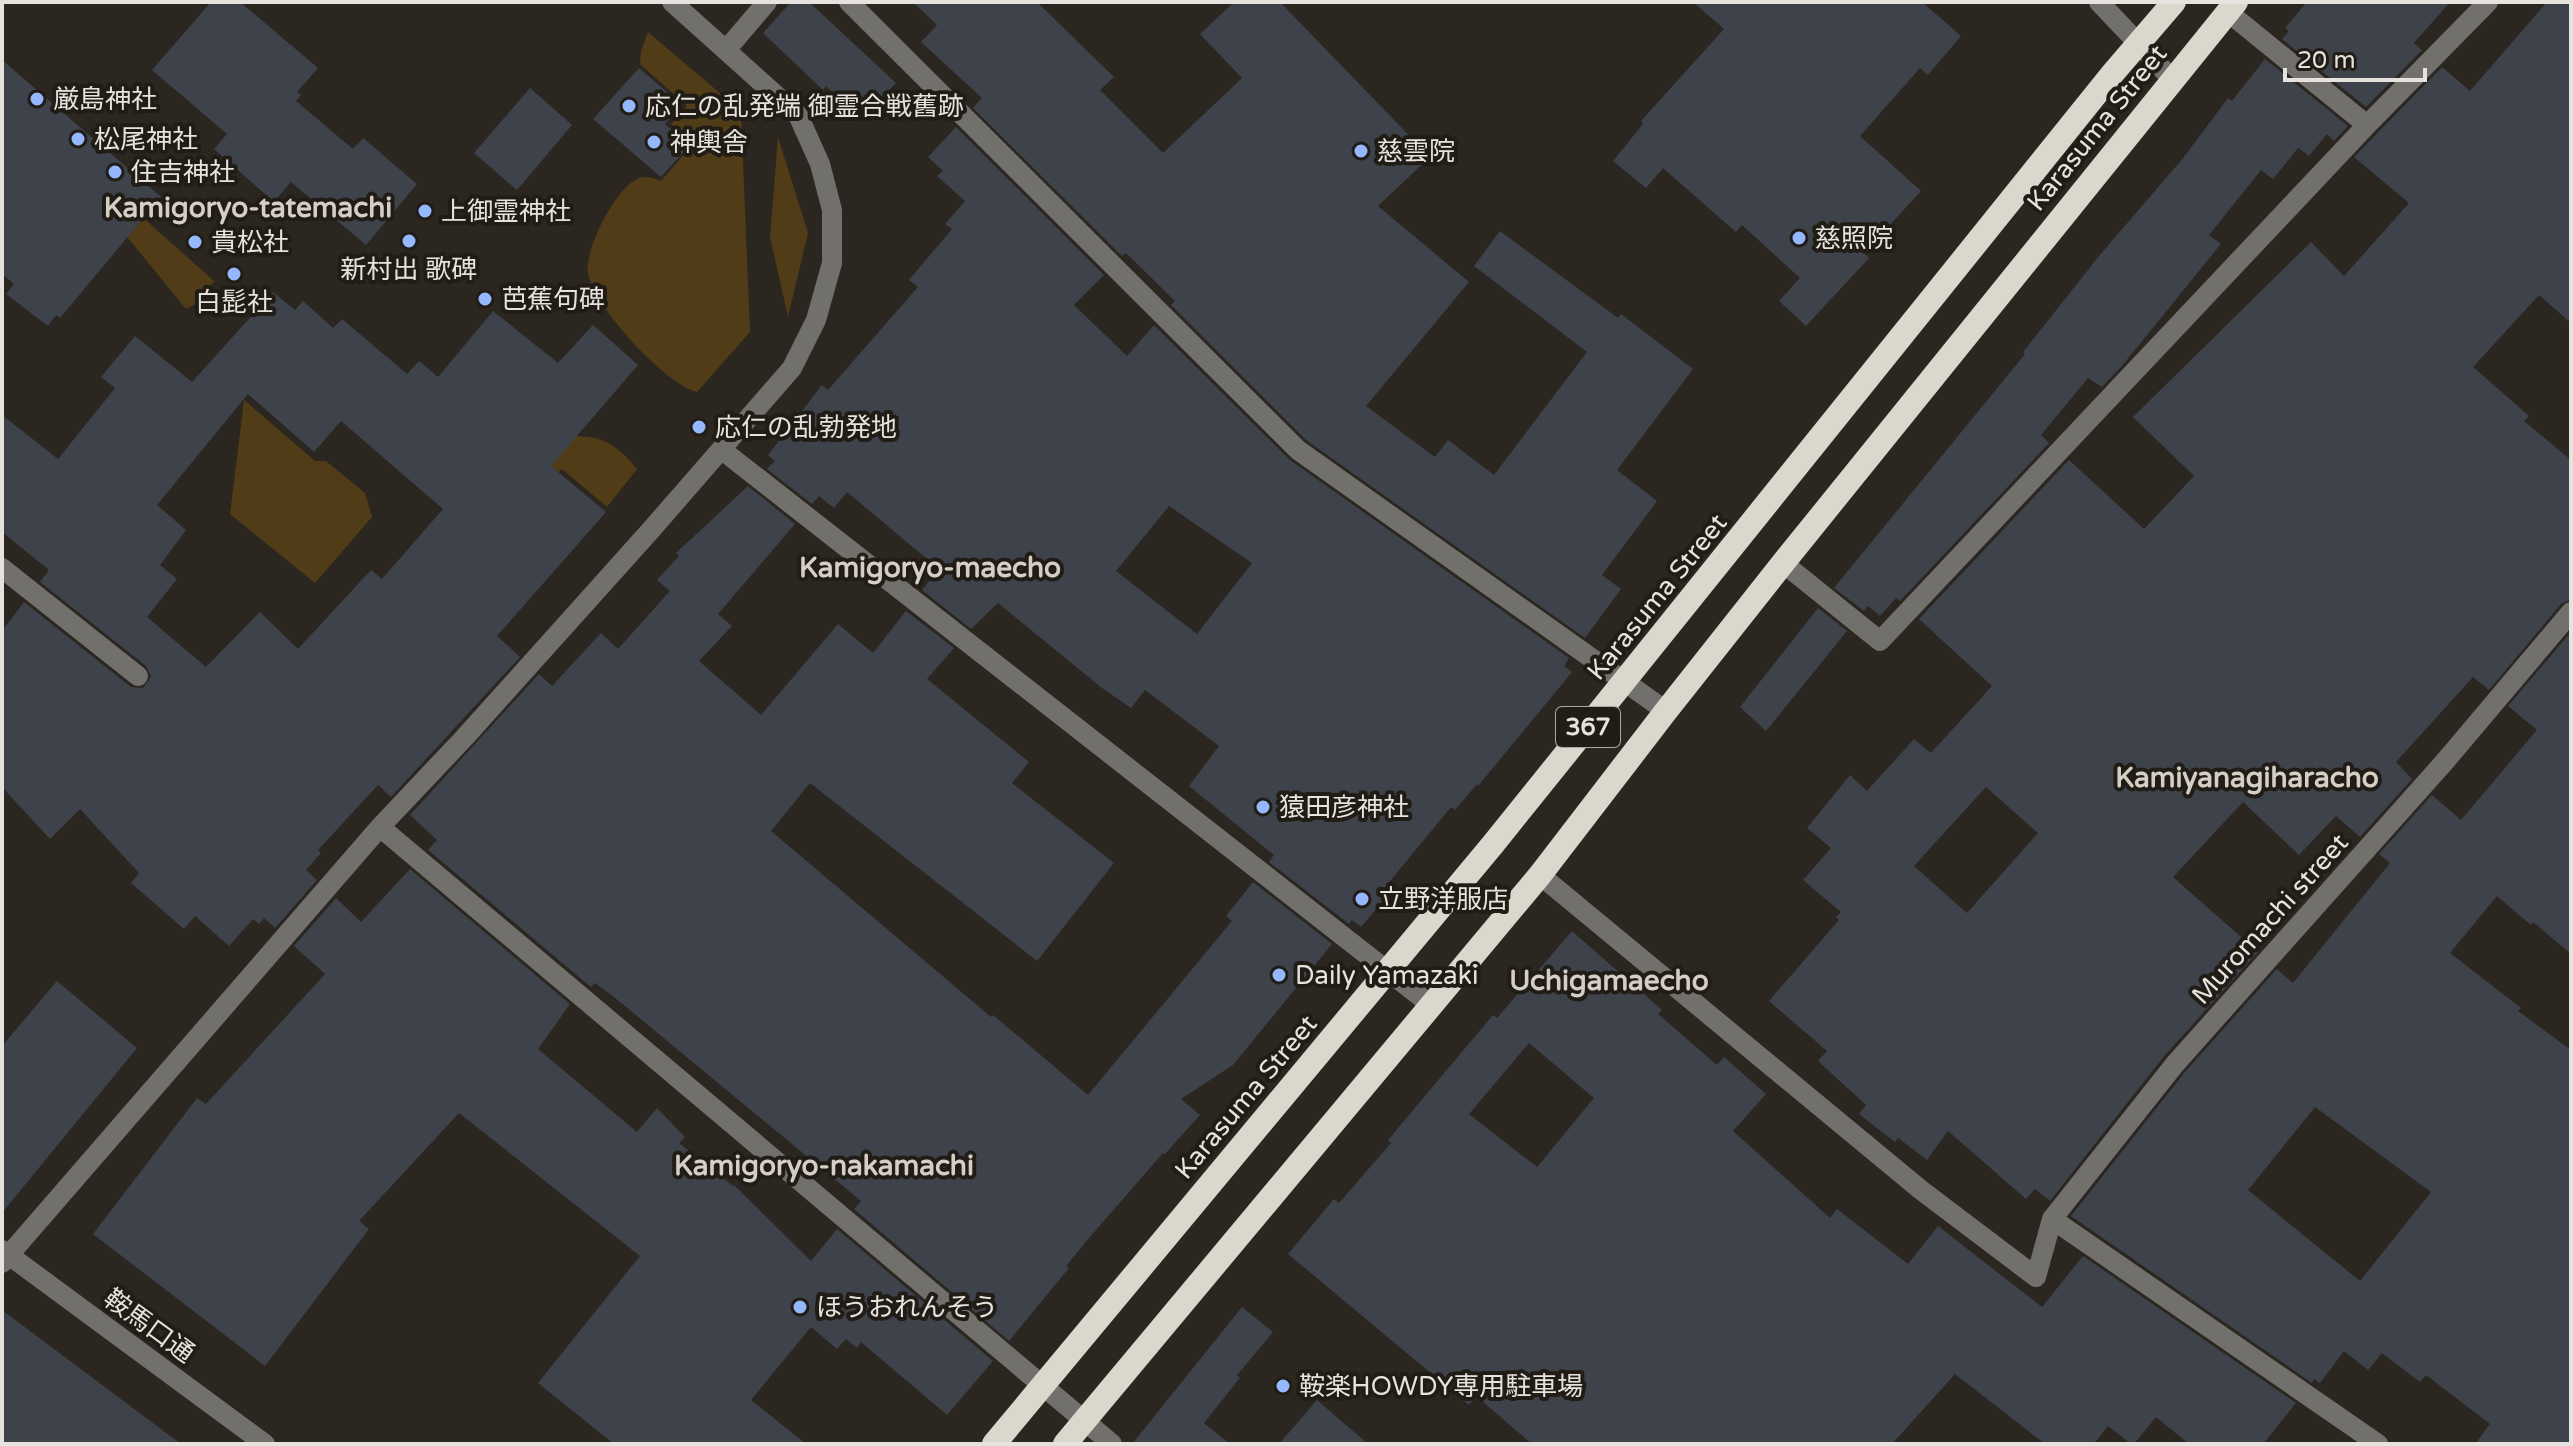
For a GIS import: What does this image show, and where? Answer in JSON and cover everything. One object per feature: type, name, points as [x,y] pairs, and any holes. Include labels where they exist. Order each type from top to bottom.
[{"type":"highway","name":"Karasuma Street","points":[[994,1444],[1388,971],[2174,2]]},
{"type":"highway","name":"Karasuma Street","points":[[1065,1444],[1540,875],[1783,563],[2232,7]]},
{"type":"street","points":[[4,1256],[380,827],[650,531],[792,368],[816,320],[832,263],[832,210],[820,164],[798,115],[672,2]]},
{"type":"street","points":[[726,50],[767,2]]},
{"type":"street","points":[[849,2],[1298,450],[1666,711]]},
{"type":"street","points":[[2099,2],[2172,79]]},
{"type":"street","points":[[1783,563],[1880,641],[2367,125],[2488,2]]},
{"type":"street","points":[[2232,7],[2367,125]]},
{"type":"street","points":[[722,450],[1431,1005]]},
{"type":"street","points":[[2,568],[138,676]]},
{"type":"street","name":"Muromachi street","points":[[1540,875],[1921,1190],[2036,1277],[2052,1219],[2175,1064],[2447,759],[2571,612]]},
{"type":"street","points":[[380,827],[1112,1444]]},
{"type":"street","points":[[2052,1219],[2378,1444]]},
{"type":"street","name":"鞍馬口通","points":[[4,1256],[265,1444]]},
{"type":"shaded area","points":[[648,32],[741,111],[750,332],[697,392],[667,375],[632,342],[603,304],[588,273],[596,236],[611,207],[628,185],[640,178],[661,181],[692,145],[671,124],[687,106],[640,64]]},
{"type":"shaded area","points":[[778,137],[808,233],[788,317],[770,237]]},
{"type":"shaded area","points":[[48,140],[57,141],[214,281],[201,301],[186,309]]},
{"type":"shaded area","points":[[244,400],[315,461],[326,461],[365,493],[372,517],[315,583],[230,514]]},
{"type":"shaded area","points":[[565,436],[606,442],[622,452],[637,469],[607,507],[562,469],[549,480],[531,457]]},
{"type":"building","points":[[211,2],[240,2],[318,68],[297,92],[301,95],[296,101],[353,149],[363,138],[417,184],[366,245],[291,182],[274,202],[214,149],[227,134],[152,70]]},
{"type":"building","points":[[791,2],[809,2],[896,83],[861,119],[826,86],[823,90],[763,33]]},
{"type":"building","points":[[913,2],[1037,2],[1114,77],[1100,90],[1163,153],[1242,78],[1200,34],[1234,2],[1280,2],[1430,157],[1378,206],[1469,282],[1366,406],[1435,457],[1448,440],[1494,475],[1587,352],[1474,266],[1500,231],[1618,318],[1621,314],[1693,369],[1617,470],[1657,501],[1602,575],[1621,589],[1585,638],[1306,440],[1171,305],[1175,301],[1126,253],[1122,256],[973,108],[982,98],[921,42],[937,25]]},
{"type":"building","points":[[1693,2],[1922,2],[1961,36],[1928,75],[1920,68],[1860,136],[1921,191],[1864,253],[1869,258],[1806,326],[1779,301],[1800,278],[1742,225],[1736,232],[1663,168],[1646,188],[1613,161],[1643,124],[1641,121],[1724,29]]},
{"type":"building","points":[[2307,2],[2450,2],[2414,43],[2422,50],[2366,107],[2282,39],[2289,31],[2285,28]]},
{"type":"building","points":[[2547,2],[2571,2],[2571,323],[2539,295],[2473,367],[2529,416],[2524,421],[2571,460],[2571,599],[2561,604],[2489,690],[2473,677],[2396,762],[2412,779],[2360,837],[2336,816],[2299,855],[2243,802],[2173,877],[2258,952],[2165,1055],[2050,1201],[2035,1189],[2026,1199],[1948,1131],[1927,1160],[1898,1138],[1895,1142],[1859,1114],[1866,1105],[1818,1061],[1827,1051],[1769,1001],[1839,920],[1836,917],[1841,912],[1803,880],[1831,848],[1807,828],[1850,775],[1867,791],[1914,739],[1931,753],[1992,686],[1919,619],[2069,460],[2144,529],[2194,476],[2133,417],[2311,242],[2344,276],[2409,203],[2354,157],[2442,67],[2470,91]],"holes":[[[1986,787],[2038,833],[1967,913],[1914,866]]]},
{"type":"building","points":[[2265,59],[2348,126],[2334,141],[2327,134],[2309,156],[2298,148],[2273,179],[2261,170],[2209,235],[2221,244],[2121,367],[2102,387],[2088,378],[2041,435],[2049,443],[1900,601],[1896,598],[1880,616],[1868,606],[1864,611],[1834,588],[2025,354],[2023,352],[2099,256],[2184,157],[2228,98],[2232,101]]},
{"type":"building","points":[[2,60],[161,197],[60,318],[56,315],[48,326],[6,294],[14,284],[2,274]]},
{"type":"building","points":[[639,68],[682,105],[665,124],[690,145],[661,177],[593,119]]},
{"type":"building","points":[[530,88],[572,125],[517,190],[474,153]]},
{"type":"building","points":[[956,127],[1104,275],[1074,305],[1127,356],[1154,325],[1290,460],[1569,658],[1564,666],[1572,672],[1478,786],[1455,810],[1451,807],[1381,892],[1386,897],[1361,927],[1352,920],[1349,924],[1269,862],[1274,855],[1189,786],[1219,746],[1145,690],[1131,708],[998,603],[971,629],[922,590],[939,569],[847,492],[834,508],[819,496],[812,504],[767,469],[775,461],[768,455],[822,385],[828,390],[918,287],[909,280],[952,229],[945,224],[965,201],[937,176],[943,171],[928,157]],"holes":[[[1169,506],[1252,563],[1197,634],[1116,571]]]},
{"type":"building","points":[[273,292],[295,310],[303,301],[333,328],[342,319],[407,374],[419,361],[438,377],[493,311],[558,363],[593,325],[638,365],[551,466],[606,512],[497,636],[520,657],[391,797],[378,785],[318,850],[321,853],[306,870],[317,880],[275,928],[264,918],[259,924],[253,919],[229,946],[195,916],[184,929],[131,883],[139,873],[80,809],[50,839],[2,787],[2,631],[24,602],[131,687],[143,688],[151,677],[146,666],[40,582],[49,570],[2,532],[2,415],[58,459],[115,388],[101,377],[135,336],[192,382]],"holes":[[[248,394],[314,452],[341,421],[443,509],[382,579],[371,570],[298,649],[260,612],[206,667],[147,617],[177,579],[160,565],[186,530],[157,505]]]},
{"type":"building","points":[[748,486],[795,524],[718,614],[732,626],[699,661],[761,715],[838,624],[873,653],[906,611],[954,648],[927,679],[1029,762],[1012,783],[1114,863],[1037,961],[810,783],[771,831],[1088,1095],[1232,921],[1226,916],[1253,882],[1332,944],[1233,1065],[1181,1099],[1200,1115],[1089,1238],[1066,1266],[1069,1268],[1009,1341],[854,1209],[861,1201],[614,997],[595,983],[591,987],[586,983],[428,850],[437,840],[410,815],[539,674],[552,686],[601,633],[618,649],[670,591],[657,580],[679,556],[676,553]]},
{"type":"building","points":[[1818,608],[1847,631],[1766,731],[1740,707]]},
{"type":"building","points":[[2571,632],[2571,954],[2497,896],[2450,953],[2521,1008],[2518,1011],[2571,1050],[2571,1444],[2475,1444],[2490,1424],[2426,1375],[2420,1382],[2382,1353],[2368,1370],[2344,1351],[2320,1383],[2314,1379],[2312,1383],[2071,1216],[2185,1072],[2277,969],[2293,983],[2390,863],[2379,854],[2432,795],[2461,820],[2537,730],[2508,706]],"holes":[[[2315,1107],[2431,1192],[2360,1281],[2248,1190]]]},
{"type":"building","points":[[410,869],[570,1004],[538,1049],[637,1132],[657,1108],[685,1137],[679,1143],[734,1185],[811,1261],[837,1229],[993,1361],[947,1415],[861,1342],[857,1348],[846,1339],[837,1349],[811,1327],[751,1400],[806,1444],[614,1444],[538,1383],[640,1256],[459,1113],[359,1221],[369,1229],[265,1366],[93,1234],[197,1098],[206,1104],[325,974],[294,946],[336,898],[361,922]]},
{"type":"building","points":[[1572,931],[1662,1010],[1658,1014],[1717,1065],[1724,1057],[1766,1094],[1733,1131],[1830,1218],[1837,1209],[1908,1264],[1938,1226],[2042,1307],[2083,1256],[2296,1403],[2263,1444],[2189,1444],[2156,1417],[2134,1444],[2108,1426],[2094,1444],[2045,1444],[1955,1374],[1892,1444],[1532,1444],[1476,1396],[1469,1405],[1288,1254],[1334,1199],[1339,1203],[1391,1143],[1388,1140],[1493,1015],[1497,1018]],"holes":[[[1529,1043],[1594,1098],[1537,1167],[1469,1114]]]},
{"type":"building","points":[[57,981],[137,1048],[2,1213],[2,1046]]},
{"type":"building","points":[[1242,1307],[1273,1332],[1237,1375],[1240,1378],[1204,1423],[1230,1444],[1132,1444]]},
{"type":"building","points":[[2,1310],[181,1444],[2,1444]]},
{"type":"building","points":[[1317,1400],[1368,1444],[1279,1444]]},
{"type":"place","name":"厳島神社","points":[[37,99]]},
{"type":"place","name":"応仁の乱発端 御霊合戦舊跡","points":[[629,106]]},
{"type":"place","name":"松尾神社","points":[[78,139]]},
{"type":"place","name":"神輿舎","points":[[654,142]]},
{"type":"place","name":"慈雲院","points":[[1361,151]]},
{"type":"place","name":"住吉神社","points":[[115,172]]},
{"type":"place","name":"上御霊神社","points":[[425,211]]},
{"type":"place","name":"慈照院","points":[[1799,238]]},
{"type":"place","name":"新村出 歌碑","points":[[409,241]]},
{"type":"place","name":"貴松社","points":[[195,242]]},
{"type":"place","name":"白髭社","points":[[234,274]]},
{"type":"place","name":"芭蕉句碑","points":[[485,299]]},
{"type":"place","name":"応仁の乱勃発地","points":[[699,427]]},
{"type":"place","name":"猿田彦神社","points":[[1263,807]]},
{"type":"place","name":"立野洋服店","points":[[1362,899]]},
{"type":"place","name":"Daily Yamazaki","points":[[1279,975]]},
{"type":"place","name":"ほうおれんそう","points":[[800,1307]]},
{"type":"place","name":"鞍楽HOWDY専用駐車場","points":[[1283,1386]]},
{"type":"district","name":"Kamigoryo-tatemachi","points":[[248,208]]},
{"type":"district","name":"Kamigoryo-maecho","points":[[930,568]]},
{"type":"district","name":"Kamiyanagiharacho","points":[[2247,778]]},
{"type":"district","name":"Uchigamaecho","points":[[1609,981]]},
{"type":"district","name":"Kamigoryo-nakamachi","points":[[824,1166]]}]
